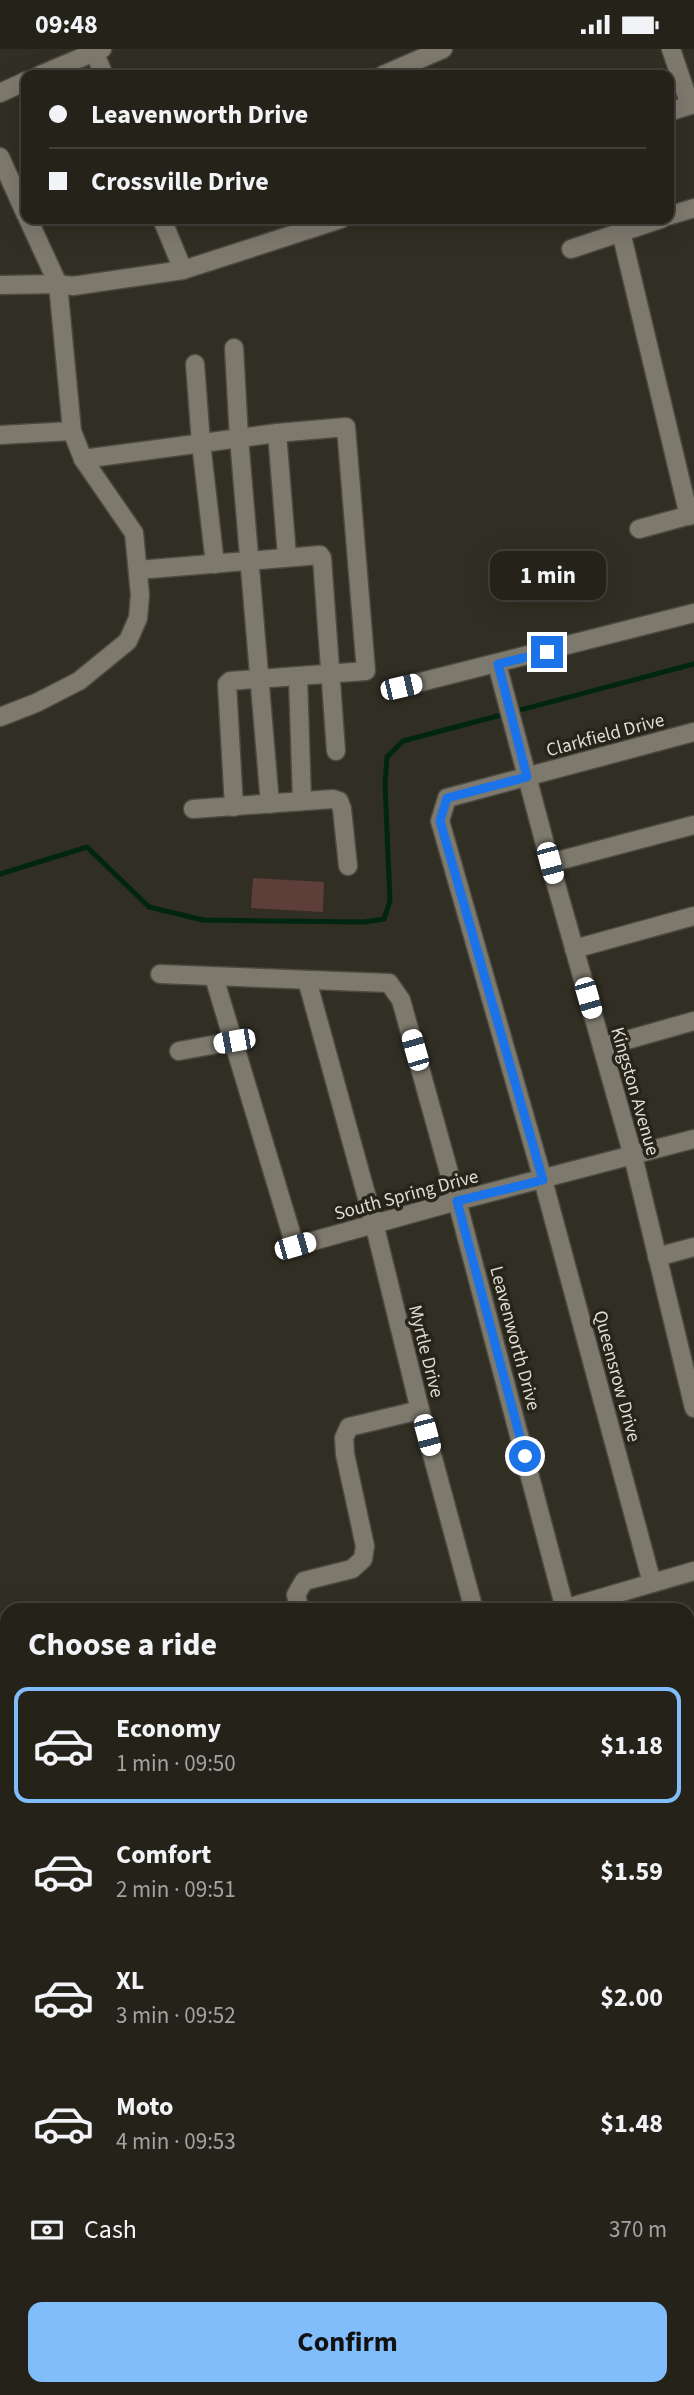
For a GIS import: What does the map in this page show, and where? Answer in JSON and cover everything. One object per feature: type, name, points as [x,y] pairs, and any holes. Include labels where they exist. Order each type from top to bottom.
[{"type":"street","points":[[395,70],[443,49]]},
{"type":"street","points":[[671,49],[692,104],[674,110]]},
{"type":"street","points":[[52,70],[98,50],[103,70]]},
{"type":"street","points":[[0,93],[21,84]]},
{"type":"street","points":[[0,157],[21,204]]},
{"type":"street","points":[[674,214],[694,208]]},
{"type":"street","points":[[0,717],[36,703],[79,681],[128,641],[138,618],[140,595],[134,533],[83,459],[72,431],[58,284],[30,224]]},
{"type":"street","points":[[164,224],[183,271]]},
{"type":"street","points":[[0,285],[73,286],[183,271],[326,224]]},
{"type":"street","points":[[571,249],[646,224]]},
{"type":"street","points":[[621,232],[691,515],[639,529]]},
{"type":"street","points":[[234,348],[270,804]]},
{"type":"street","points":[[195,364],[215,564]]},
{"type":"street","points":[[83,459],[277,433],[346,427],[366,671],[230,681],[226,688],[234,807]]},
{"type":"street","points":[[0,435],[72,431]]},
{"type":"street","points":[[277,433],[287,556]]},
{"type":"street","points":[[138,570],[316,554],[322,558],[336,751]]},
{"type":"street","points":[[401,687],[694,613]]},
{"type":"street","name":"Kingston Avenue","points":[[498,664],[550,863],[633,1156],[657,1257],[688,1358],[694,1408]]},
{"type":"street","points":[[298,677],[302,801]]},
{"type":"street","name":"Clarkfield Drive","points":[[543,1180],[440,821],[447,798],[694,732]]},
{"type":"street","points":[[193,809],[333,799],[339,801],[348,866]]},
{"type":"street","points":[[550,863],[694,825]]},
{"type":"street","points":[[574,949],[694,916]]},
{"type":"street","points":[[160,974],[307,980]]},
{"type":"street","name":"South Spring Drive","points":[[214,977],[295,1246],[694,1139]]},
{"type":"street","name":"Leavenworth Drive","points":[[307,980],[388,983],[401,1000],[457,1201],[561,1603]]},
{"type":"street","name":"Myrtle Drive","points":[[307,980],[374,1223],[420,1410],[472,1603]]},
{"type":"street","points":[[601,1047],[694,1021]]},
{"type":"street","points":[[179,1051],[234,1041]]},
{"type":"street","name":"Queensrow Drive","points":[[543,1180],[652,1583]]},
{"type":"street","points":[[657,1257],[694,1247]]},
{"type":"street","points":[[298,1603],[296,1595],[304,1581],[352,1569],[363,1559],[365,1546],[345,1454],[344,1438],[349,1427],[420,1410]]},
{"type":"street","points":[[584,1603],[694,1571]]},
{"type":"shaded area","points":[[253,878],[324,882],[323,912],[251,908]]},
{"type":"waterway","points":[[0,874],[87,847],[149,907],[203,920],[364,922],[384,919],[390,901],[385,784],[387,757],[403,741],[694,664]]},
{"type":"route","points":[[525,1456],[457,1201],[543,1180],[440,821],[447,798],[527,777],[498,664],[547,652]]}]
